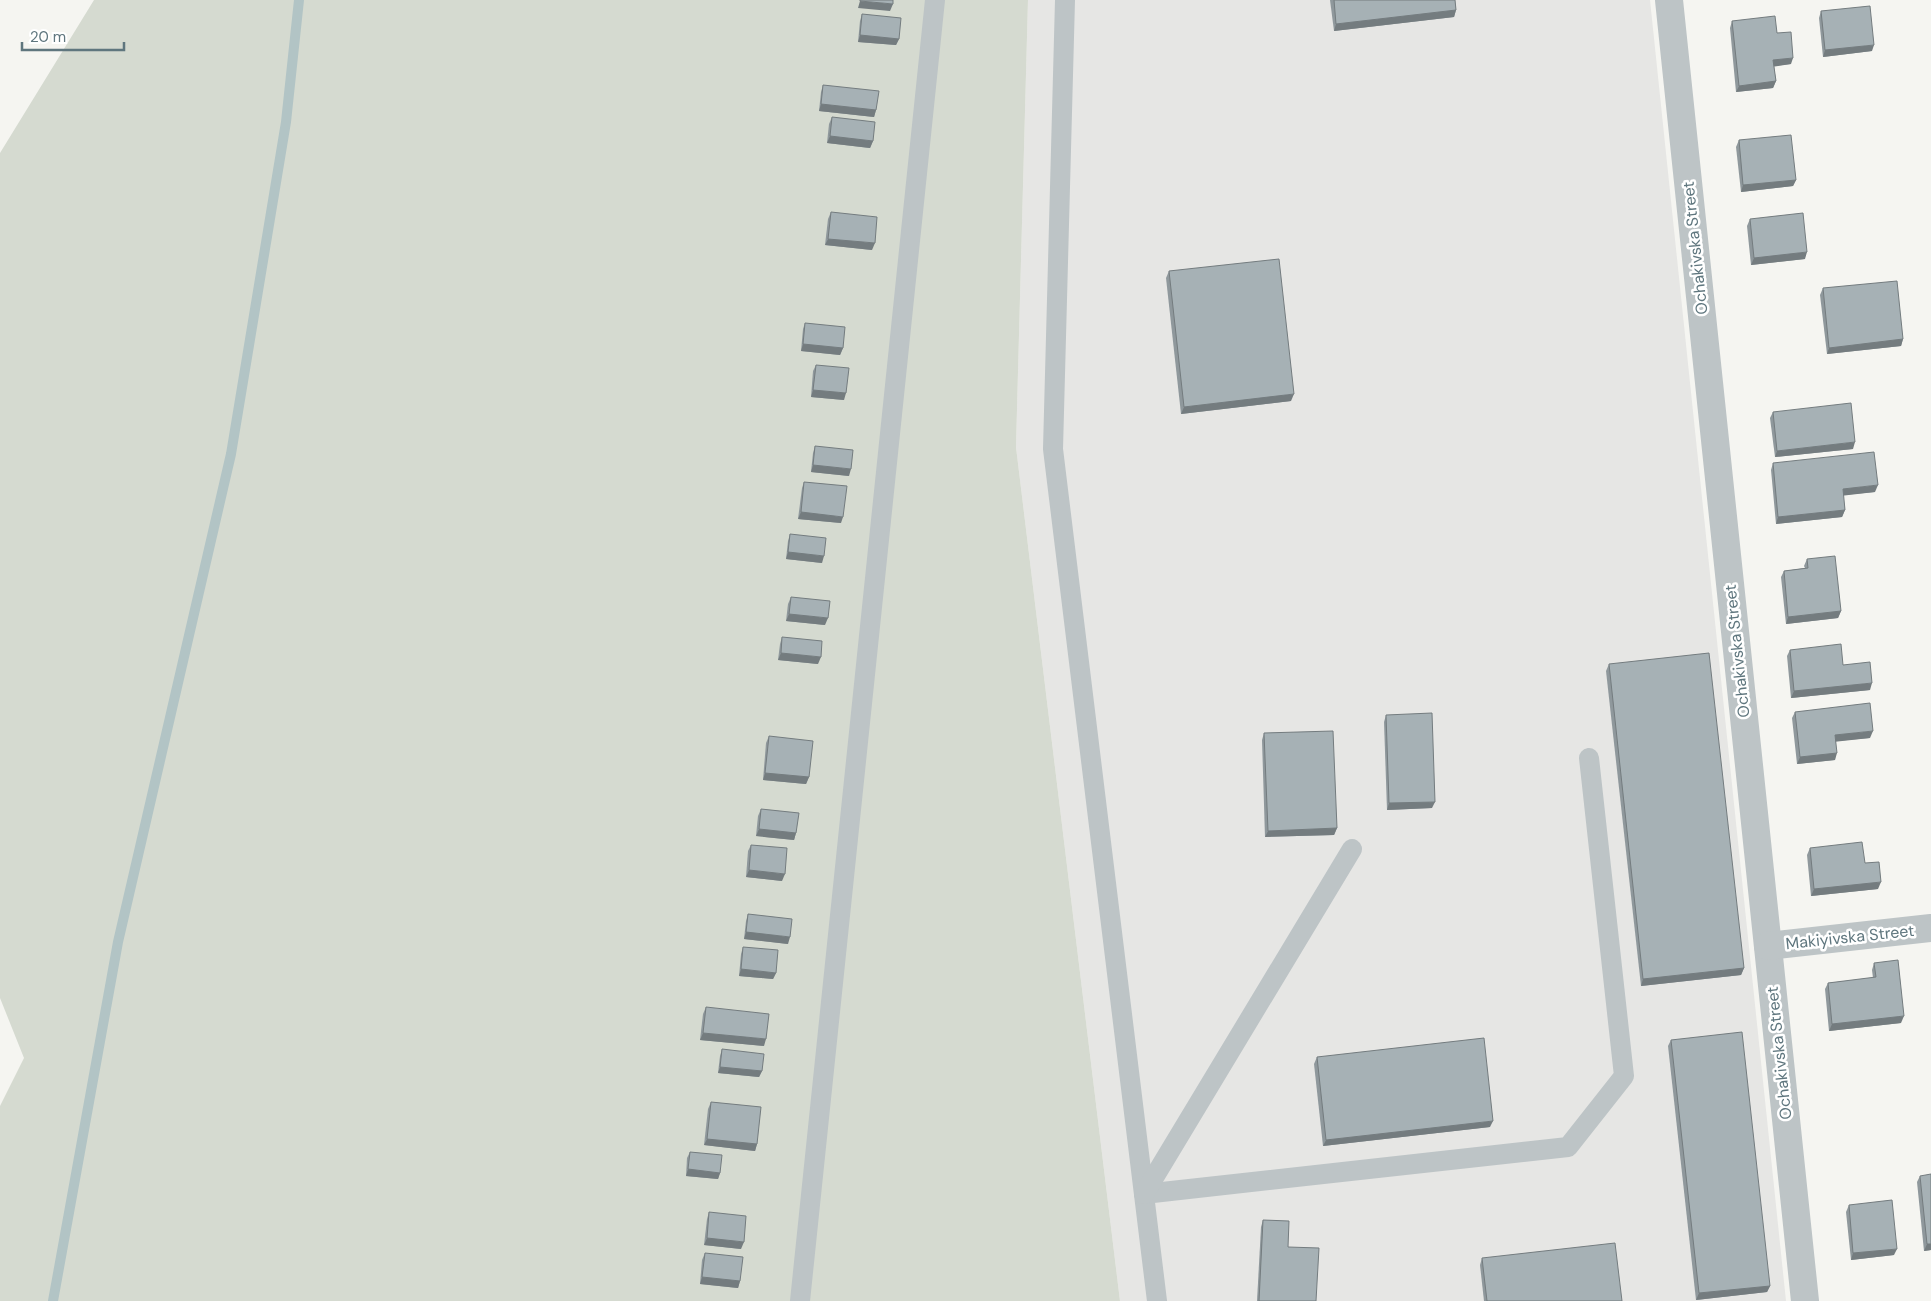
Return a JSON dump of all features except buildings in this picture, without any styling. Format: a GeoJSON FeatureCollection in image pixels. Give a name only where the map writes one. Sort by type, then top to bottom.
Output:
{"type":"FeatureCollection","features":[{"type":"Feature","properties":{"kind":"street","name":"Ochakivska Street"},"geometry":{"type":"LineString","coordinates":[[1669,0],[1806,1301]]}},
{"type":"Feature","properties":{"kind":"street","name":"Makiyivska Street"},"geometry":{"type":"LineString","coordinates":[[1768,946],[1931,928]]}},
{"type":"Feature","properties":{"kind":"lane"},"geometry":{"type":"LineString","coordinates":[[800,1301],[936,0]]}},
{"type":"Feature","properties":{"kind":"lane"},"geometry":{"type":"LineString","coordinates":[[1065,0],[1053,449],[1157,1301]]}},
{"type":"Feature","properties":{"kind":"lane"},"geometry":{"type":"LineString","coordinates":[[1144,1194],[1568,1147],[1624,1076],[1589,758]]}},
{"type":"Feature","properties":{"kind":"lane"},"geometry":{"type":"LineString","coordinates":[[1144,1194],[1352,849]]}},
{"type":"Feature","properties":{"kind":"shaded area"},"geometry":{"type":"Polygon","coordinates":[[[94,0],[1028,0],[1016,447],[1120,1301],[0,1301],[0,1106],[24,1058],[0,998],[0,153],[94,0]]]}},
{"type":"Feature","properties":{"kind":"shaded area"},"geometry":{"type":"Polygon","coordinates":[[[1028,0],[1650,0],[1786,1301],[1120,1301],[1016,447],[1028,0]]]}},
{"type":"Feature","properties":{"kind":"waterway"},"geometry":{"type":"LineString","coordinates":[[53,1301],[118,942],[231,454],[286,122],[299,0]]}}]}
